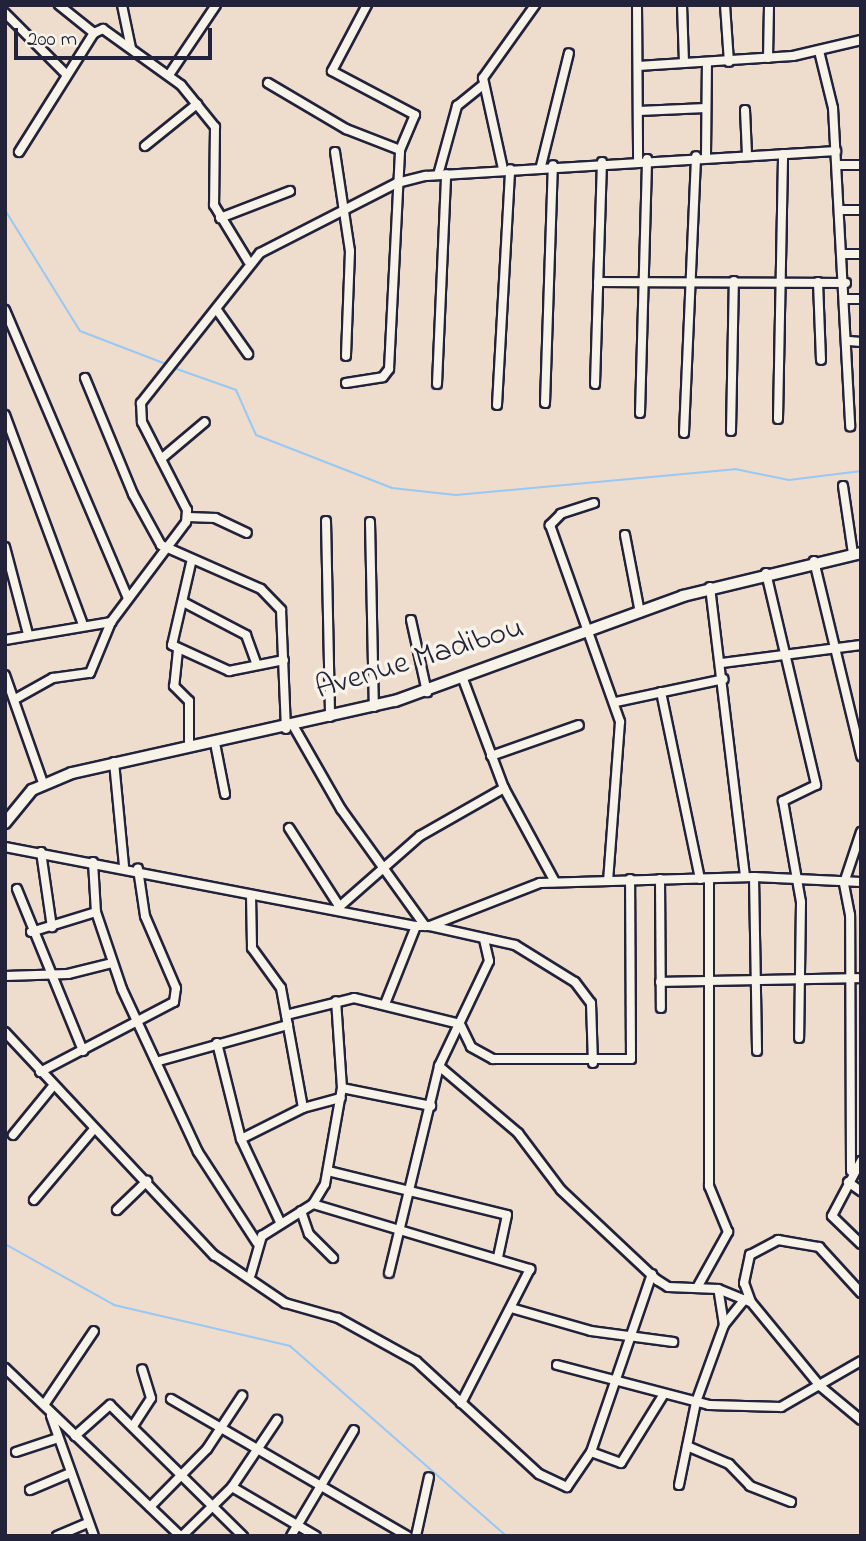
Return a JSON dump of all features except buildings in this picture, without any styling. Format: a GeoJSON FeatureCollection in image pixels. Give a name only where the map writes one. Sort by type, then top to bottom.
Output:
{"type":"FeatureCollection","features":[{"type":"Feature","properties":{"kind":"street"},"geometry":{"type":"LineString","coordinates":[[59,5],[94,33]]}},
{"type":"Feature","properties":{"kind":"street"},"geometry":{"type":"LineString","coordinates":[[122,5],[131,48]]}},
{"type":"Feature","properties":{"kind":"street"},"geometry":{"type":"LineString","coordinates":[[169,75],[216,5]]}},
{"type":"Feature","properties":{"kind":"street"},"geometry":{"type":"LineString","coordinates":[[346,383],[383,377],[389,369],[400,150],[414,112],[332,71],[367,5]]}},
{"type":"Feature","properties":{"kind":"street"},"geometry":{"type":"LineString","coordinates":[[497,405],[507,169],[482,86],[486,68],[535,5]]}},
{"type":"Feature","properties":{"kind":"street"},"geometry":{"type":"LineString","coordinates":[[637,5],[642,159],[640,414]]}},
{"type":"Feature","properties":{"kind":"street"},"geometry":{"type":"LineString","coordinates":[[682,5],[684,64]]}},
{"type":"Feature","properties":{"kind":"street"},"geometry":{"type":"LineString","coordinates":[[725,5],[729,62]]}},
{"type":"Feature","properties":{"kind":"street"},"geometry":{"type":"LineString","coordinates":[[768,58],[769,5]]}},
{"type":"Feature","properties":{"kind":"street"},"geometry":{"type":"LineString","coordinates":[[5,14],[66,74]]}},
{"type":"Feature","properties":{"kind":"street"},"geometry":{"type":"LineString","coordinates":[[19,152],[66,74],[94,33],[103,29],[169,75],[197,104],[220,137],[213,191],[220,218],[248,261]]}},
{"type":"Feature","properties":{"kind":"street"},"geometry":{"type":"LineString","coordinates":[[638,66],[768,58],[819,51],[861,40]]}},
{"type":"Feature","properties":{"kind":"street"},"geometry":{"type":"LineString","coordinates":[[819,51],[832,97],[847,299],[850,427]]}},
{"type":"Feature","properties":{"kind":"street"},"geometry":{"type":"LineString","coordinates":[[541,166],[569,53]]}},
{"type":"Feature","properties":{"kind":"street"},"geometry":{"type":"LineString","coordinates":[[706,156],[707,63]]}},
{"type":"Feature","properties":{"kind":"street"},"geometry":{"type":"LineString","coordinates":[[268,83],[335,124],[400,150]]}},
{"type":"Feature","properties":{"kind":"street"},"geometry":{"type":"LineString","coordinates":[[437,384],[442,174],[457,106],[467,92],[482,86]]}},
{"type":"Feature","properties":{"kind":"street"},"geometry":{"type":"LineString","coordinates":[[145,146],[197,104]]}},
{"type":"Feature","properties":{"kind":"street"},"geometry":{"type":"LineString","coordinates":[[639,111],[706,108]]}},
{"type":"Feature","properties":{"kind":"street"},"geometry":{"type":"LineString","coordinates":[[746,110],[747,154]]}},
{"type":"Feature","properties":{"kind":"street"},"geometry":{"type":"LineString","coordinates":[[188,517],[142,422],[143,399],[217,310],[248,261],[397,183],[442,174],[642,159],[836,151]]}},
{"type":"Feature","properties":{"kind":"street"},"geometry":{"type":"LineString","coordinates":[[335,152],[347,211],[346,356]]}},
{"type":"Feature","properties":{"kind":"street"},"geometry":{"type":"LineString","coordinates":[[778,419],[776,281],[783,153]]}},
{"type":"Feature","properties":{"kind":"street"},"geometry":{"type":"LineString","coordinates":[[684,433],[687,281],[696,156]]}},
{"type":"Feature","properties":{"kind":"street"},"geometry":{"type":"LineString","coordinates":[[595,384],[602,162]]}},
{"type":"Feature","properties":{"kind":"street"},"geometry":{"type":"LineString","coordinates":[[545,403],[553,165]]}},
{"type":"Feature","properties":{"kind":"street"},"geometry":{"type":"LineString","coordinates":[[837,165],[861,165]]}},
{"type":"Feature","properties":{"kind":"street"},"geometry":{"type":"LineString","coordinates":[[220,218],[289,191]]}},
{"type":"Feature","properties":{"kind":"street"},"geometry":{"type":"LineString","coordinates":[[841,210],[861,210]]}},
{"type":"Feature","properties":{"kind":"street"},"geometry":{"type":"LineString","coordinates":[[844,254],[861,254]]}},
{"type":"Feature","properties":{"kind":"street"},"geometry":{"type":"LineString","coordinates":[[731,431],[734,281]]}},
{"type":"Feature","properties":{"kind":"street"},"geometry":{"type":"LineString","coordinates":[[598,282],[846,283]]}},
{"type":"Feature","properties":{"kind":"street"},"geometry":{"type":"LineString","coordinates":[[818,282],[821,360]]}},
{"type":"Feature","properties":{"kind":"street"},"geometry":{"type":"LineString","coordinates":[[847,299],[861,299]]}},
{"type":"Feature","properties":{"kind":"street"},"geometry":{"type":"LineString","coordinates":[[5,310],[128,598]]}},
{"type":"Feature","properties":{"kind":"street"},"geometry":{"type":"LineString","coordinates":[[217,310],[248,354]]}},
{"type":"Feature","properties":{"kind":"street"},"geometry":{"type":"LineString","coordinates":[[849,341],[861,341]]}},
{"type":"Feature","properties":{"kind":"street"},"geometry":{"type":"LineString","coordinates":[[85,378],[133,494],[168,551],[191,563],[268,593],[285,620],[284,660],[290,728],[382,868],[424,926]]}},
{"type":"Feature","properties":{"kind":"street"},"geometry":{"type":"LineString","coordinates":[[851,386],[861,386]]}},
{"type":"Feature","properties":{"kind":"street"},"geometry":{"type":"LineString","coordinates":[[5,415],[83,625]]}},
{"type":"Feature","properties":{"kind":"street"},"geometry":{"type":"LineString","coordinates":[[161,459],[205,422]]}},
{"type":"Feature","properties":{"kind":"street"},"geometry":{"type":"LineString","coordinates":[[844,486],[857,554]]}},
{"type":"Feature","properties":{"kind":"street"},"geometry":{"type":"LineString","coordinates":[[594,503],[561,514],[551,525],[588,632],[616,702],[621,741],[608,880]]}},
{"type":"Feature","properties":{"kind":"street"},"geometry":{"type":"LineString","coordinates":[[17,698],[53,678],[90,673],[111,622],[168,551],[188,517]]}},
{"type":"Feature","properties":{"kind":"street"},"geometry":{"type":"LineString","coordinates":[[188,517],[215,518],[247,533]]}},
{"type":"Feature","properties":{"kind":"street"},"geometry":{"type":"LineString","coordinates":[[326,522],[330,717]]}},
{"type":"Feature","properties":{"kind":"street"},"geometry":{"type":"LineString","coordinates":[[370,522],[374,707]]}},
{"type":"Feature","properties":{"kind":"street"},"geometry":{"type":"LineString","coordinates":[[625,535],[640,613]]}},
{"type":"Feature","properties":{"kind":"street"},"geometry":{"type":"LineString","coordinates":[[5,547],[28,635]]}},
{"type":"Feature","properties":{"kind":"street","name":"Avenue Madibou"},"geometry":{"type":"LineString","coordinates":[[5,823],[43,783],[114,762],[290,728],[374,707],[427,692],[710,587],[814,561],[857,554]]}},
{"type":"Feature","properties":{"kind":"street"},"geometry":{"type":"LineString","coordinates":[[814,561],[839,648],[860,751]]}},
{"type":"Feature","properties":{"kind":"street"},"geometry":{"type":"LineString","coordinates":[[191,563],[185,603],[172,641],[178,650],[229,671],[256,662],[284,660]]}},
{"type":"Feature","properties":{"kind":"street"},"geometry":{"type":"LineString","coordinates":[[766,573],[783,656],[816,785],[783,801],[799,880],[799,1038]]}},
{"type":"Feature","properties":{"kind":"street"},"geometry":{"type":"LineString","coordinates":[[710,587],[749,877],[757,984],[757,1051]]}},
{"type":"Feature","properties":{"kind":"street"},"geometry":{"type":"LineString","coordinates":[[185,603],[246,635],[256,662]]}},
{"type":"Feature","properties":{"kind":"street"},"geometry":{"type":"LineString","coordinates":[[411,620],[427,692]]}},
{"type":"Feature","properties":{"kind":"street"},"geometry":{"type":"LineString","coordinates":[[5,640],[111,622]]}},
{"type":"Feature","properties":{"kind":"street"},"geometry":{"type":"LineString","coordinates":[[722,663],[861,645]]}},
{"type":"Feature","properties":{"kind":"street"},"geometry":{"type":"LineString","coordinates":[[178,650],[174,686],[189,701],[189,747]]}},
{"type":"Feature","properties":{"kind":"street"},"geometry":{"type":"LineString","coordinates":[[5,675],[17,698],[43,783]]}},
{"type":"Feature","properties":{"kind":"street"},"geometry":{"type":"LineString","coordinates":[[463,679],[504,788],[555,883]]}},
{"type":"Feature","properties":{"kind":"street"},"geometry":{"type":"LineString","coordinates":[[616,702],[724,679]]}},
{"type":"Feature","properties":{"kind":"street"},"geometry":{"type":"LineString","coordinates":[[661,692],[704,879],[708,982],[709,1186],[728,1232],[698,1286]]}},
{"type":"Feature","properties":{"kind":"street"},"geometry":{"type":"LineString","coordinates":[[491,756],[579,725]]}},
{"type":"Feature","properties":{"kind":"street"},"geometry":{"type":"LineString","coordinates":[[215,743],[225,794]]}},
{"type":"Feature","properties":{"kind":"street"},"geometry":{"type":"LineString","coordinates":[[114,762],[124,866]]}},
{"type":"Feature","properties":{"kind":"street"},"geometry":{"type":"LineString","coordinates":[[339,907],[434,825],[504,788]]}},
{"type":"Feature","properties":{"kind":"street"},"geometry":{"type":"LineString","coordinates":[[289,828],[339,907]]}},
{"type":"Feature","properties":{"kind":"street"},"geometry":{"type":"LineString","coordinates":[[861,832],[844,883],[850,915],[847,979],[851,1171],[832,1216],[861,1244]]}},
{"type":"Feature","properties":{"kind":"street"},"geometry":{"type":"LineString","coordinates":[[5,847],[124,866],[251,895],[339,907],[528,950],[583,990],[591,1003],[593,1063]]}},
{"type":"Feature","properties":{"kind":"street"},"geometry":{"type":"LineString","coordinates":[[41,852],[52,927]]}},
{"type":"Feature","properties":{"kind":"street"},"geometry":{"type":"LineString","coordinates":[[93,862],[96,912],[112,962],[198,1152],[257,1243]]}},
{"type":"Feature","properties":{"kind":"street"},"geometry":{"type":"LineString","coordinates":[[40,1073],[141,1022],[177,996],[151,940],[138,869]]}},
{"type":"Feature","properties":{"kind":"street"},"geometry":{"type":"LineString","coordinates":[[385,1004],[424,926],[516,890],[555,883],[630,879],[749,877],[859,884]]}},
{"type":"Feature","properties":{"kind":"street"},"geometry":{"type":"LineString","coordinates":[[286,1015],[337,1001],[385,1004],[460,1024],[471,1047],[484,1057],[593,1063],[623,1061],[635,1052],[630,879]]}},
{"type":"Feature","properties":{"kind":"street"},"geometry":{"type":"LineString","coordinates":[[660,879],[661,1008]]}},
{"type":"Feature","properties":{"kind":"street"},"geometry":{"type":"LineString","coordinates":[[17,889],[48,974],[83,1051]]}},
{"type":"Feature","properties":{"kind":"street"},"geometry":{"type":"LineString","coordinates":[[251,895],[255,960],[278,981],[303,1108]]}},
{"type":"Feature","properties":{"kind":"street"},"geometry":{"type":"LineString","coordinates":[[31,932],[96,912]]}},
{"type":"Feature","properties":{"kind":"street"},"geometry":{"type":"LineString","coordinates":[[389,1273],[439,1066],[489,961],[484,939]]}},
{"type":"Feature","properties":{"kind":"street"},"geometry":{"type":"LineString","coordinates":[[5,976],[48,974],[112,962]]}},
{"type":"Feature","properties":{"kind":"street"},"geometry":{"type":"LineString","coordinates":[[660,982],[757,984],[861,978]]}},
{"type":"Feature","properties":{"kind":"street"},"geometry":{"type":"LineString","coordinates":[[251,1274],[257,1243],[280,1223],[313,1204],[328,1171],[341,1093],[337,1001]]}},
{"type":"Feature","properties":{"kind":"street"},"geometry":{"type":"LineString","coordinates":[[159,1061],[288,1025]]}},
{"type":"Feature","properties":{"kind":"street"},"geometry":{"type":"LineString","coordinates":[[5,1032],[40,1073],[147,1181],[214,1255],[251,1274],[285,1303],[338,1318],[416,1361],[539,1474],[567,1487],[591,1452],[618,1384],[626,1336],[652,1274]]}},
{"type":"Feature","properties":{"kind":"street"},"geometry":{"type":"LineString","coordinates":[[217,1044],[241,1139],[280,1223]]}},
{"type":"Feature","properties":{"kind":"street"},"geometry":{"type":"LineString","coordinates":[[439,1066],[518,1133],[568,1197],[668,1287],[698,1286],[718,1289],[748,1301]]}},
{"type":"Feature","properties":{"kind":"street"},"geometry":{"type":"LineString","coordinates":[[13,1135],[53,1086]]}},
{"type":"Feature","properties":{"kind":"street"},"geometry":{"type":"LineString","coordinates":[[851,1086],[861,1086]]}},
{"type":"Feature","properties":{"kind":"street"},"geometry":{"type":"LineString","coordinates":[[241,1139],[303,1108],[341,1093],[431,1106]]}},
{"type":"Feature","properties":{"kind":"street"},"geometry":{"type":"LineString","coordinates":[[34,1200],[94,1129]]}},
{"type":"Feature","properties":{"kind":"street"},"geometry":{"type":"LineString","coordinates":[[851,1171],[861,1161]]}},
{"type":"Feature","properties":{"kind":"street"},"geometry":{"type":"LineString","coordinates":[[328,1171],[507,1215],[498,1257]]}},
{"type":"Feature","properties":{"kind":"street"},"geometry":{"type":"LineString","coordinates":[[117,1210],[147,1181]]}},
{"type":"Feature","properties":{"kind":"street"},"geometry":{"type":"LineString","coordinates":[[848,1182],[861,1191]]}},
{"type":"Feature","properties":{"kind":"street"},"geometry":{"type":"LineString","coordinates":[[313,1204],[498,1257],[531,1273],[461,1403]]}},
{"type":"Feature","properties":{"kind":"street"},"geometry":{"type":"LineString","coordinates":[[301,1211],[309,1234],[333,1258]]}},
{"type":"Feature","properties":{"kind":"street"},"geometry":{"type":"LineString","coordinates":[[861,1293],[819,1247],[778,1240],[750,1255],[744,1283],[748,1301],[820,1386],[861,1420]]}},
{"type":"Feature","properties":{"kind":"street"},"geometry":{"type":"LineString","coordinates":[[718,1289],[724,1325]]}},
{"type":"Feature","properties":{"kind":"street"},"geometry":{"type":"LineString","coordinates":[[680,1485],[696,1402],[724,1325],[748,1301]]}},
{"type":"Feature","properties":{"kind":"street"},"geometry":{"type":"LineString","coordinates":[[511,1308],[626,1336],[673,1342]]}},
{"type":"Feature","properties":{"kind":"street"},"geometry":{"type":"LineString","coordinates":[[44,1405],[94,1331]]}},
{"type":"Feature","properties":{"kind":"street"},"geometry":{"type":"LineString","coordinates":[[557,1365],[618,1384],[696,1402],[782,1407],[861,1361]]}},
{"type":"Feature","properties":{"kind":"street"},"geometry":{"type":"LineString","coordinates":[[5,1368],[181,1536],[214,1508],[232,1487],[277,1420]]}},
{"type":"Feature","properties":{"kind":"street"},"geometry":{"type":"LineString","coordinates":[[133,1426],[151,1398],[142,1369]]}},
{"type":"Feature","properties":{"kind":"street"},"geometry":{"type":"LineString","coordinates":[[591,1452],[621,1463],[664,1394]]}},
{"type":"Feature","properties":{"kind":"street"},"geometry":{"type":"LineString","coordinates":[[150,1507],[183,1477],[222,1430],[242,1396]]}},
{"type":"Feature","properties":{"kind":"street"},"geometry":{"type":"LineString","coordinates":[[171,1399],[257,1452],[407,1536]]}},
{"type":"Feature","properties":{"kind":"street"},"geometry":{"type":"LineString","coordinates":[[75,1436],[105,1404],[133,1426],[243,1536]]}},
{"type":"Feature","properties":{"kind":"street"},"geometry":{"type":"LineString","coordinates":[[51,1413],[94,1536]]}},
{"type":"Feature","properties":{"kind":"street"},"geometry":{"type":"LineString","coordinates":[[291,1536],[354,1430]]}},
{"type":"Feature","properties":{"kind":"street"},"geometry":{"type":"LineString","coordinates":[[16,1451],[58,1438]]}},
{"type":"Feature","properties":{"kind":"street"},"geometry":{"type":"LineString","coordinates":[[687,1446],[729,1464],[750,1486],[791,1502]]}},
{"type":"Feature","properties":{"kind":"street"},"geometry":{"type":"LineString","coordinates":[[30,1490],[70,1473]]}},
{"type":"Feature","properties":{"kind":"street"},"geometry":{"type":"LineString","coordinates":[[416,1536],[429,1477]]}},
{"type":"Feature","properties":{"kind":"street"},"geometry":{"type":"LineString","coordinates":[[232,1487],[316,1536]]}},
{"type":"Feature","properties":{"kind":"street"},"geometry":{"type":"LineString","coordinates":[[57,1536],[88,1523]]}},
{"type":"Feature","properties":{"kind":"waterway"},"geometry":{"type":"LineString","coordinates":[[5,210],[80,331],[166,364]]}},
{"type":"Feature","properties":{"kind":"waterway"},"geometry":{"type":"LineString","coordinates":[[174,368],[236,390],[256,435],[392,488],[456,495],[735,469],[789,480],[861,471]]}},
{"type":"Feature","properties":{"kind":"waterway"},"geometry":{"type":"LineString","coordinates":[[5,1244],[114,1305],[290,1346],[506,1536]]}}]}
